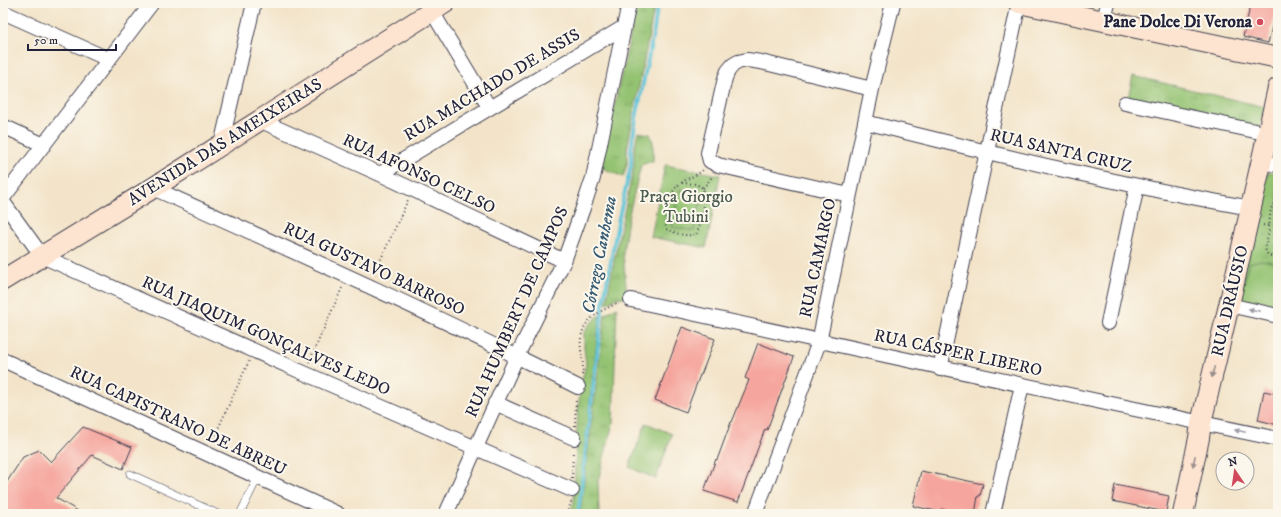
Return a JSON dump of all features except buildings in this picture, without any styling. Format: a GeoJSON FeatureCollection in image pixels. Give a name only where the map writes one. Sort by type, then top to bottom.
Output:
{"type":"FeatureCollection","features":[{"type":"Feature","properties":{"kind":"street"},"geometry":{"type":"LineString","coordinates":[[3,198],[152,3]]}},
{"type":"Feature","properties":{"kind":"street"},"geometry":{"type":"LineString","coordinates":[[221,145],[254,3]]}},
{"type":"Feature","properties":{"kind":"street","name":"RUA HUMBERT DE CAMPOS"},"geometry":{"type":"LineString","coordinates":[[446,514],[495,403],[564,261],[583,208],[593,178],[629,3]]}},
{"type":"Feature","properties":{"kind":"street","name":"RUA CAMARGO"},"geometry":{"type":"LineString","coordinates":[[755,514],[819,342],[872,89],[893,3]]}},
{"type":"Feature","properties":{"kind":"street"},"geometry":{"type":"LineString","coordinates":[[940,368],[1019,3],[1106,12],[1278,58]]}},
{"type":"Feature","properties":{"kind":"street"},"geometry":{"type":"LineString","coordinates":[[434,6],[489,107]]}},
{"type":"Feature","properties":{"kind":"street","name":"AVENIDA DAS AMEIXEIRAS"},"geometry":{"type":"LineString","coordinates":[[3,280],[221,145],[434,6]]}},
{"type":"Feature","properties":{"kind":"street"},"geometry":{"type":"LineString","coordinates":[[3,12],[108,59]]}},
{"type":"Feature","properties":{"kind":"street","name":"RUA MACHADO DE ASSIS"},"geometry":{"type":"LineString","coordinates":[[380,174],[624,27]]}},
{"type":"Feature","properties":{"kind":"street"},"geometry":{"type":"LineString","coordinates":[[849,195],[718,165],[710,161],[708,153],[725,78],[733,65],[738,62],[747,60],[761,62],[872,89]]}},
{"type":"Feature","properties":{"kind":"street","name":"RUA DRÁUSIO"},"geometry":{"type":"LineString","coordinates":[[1183,514],[1201,423],[1251,208],[1270,164],[1269,134],[1278,88]]}},
{"type":"Feature","properties":{"kind":"street"},"geometry":{"type":"LineString","coordinates":[[1125,103],[1269,134]]}},
{"type":"Feature","properties":{"kind":"street","name":"RUA AFONSO CELSO"},"geometry":{"type":"LineString","coordinates":[[259,120],[380,174],[564,261]]}},
{"type":"Feature","properties":{"kind":"street","name":"RUA SANTA CRUZ"},"geometry":{"type":"LineString","coordinates":[[865,122],[987,153],[1137,186],[1251,208]]}},
{"type":"Feature","properties":{"kind":"street"},"geometry":{"type":"LineString","coordinates":[[3,126],[44,145]]}},
{"type":"Feature","properties":{"kind":"street"},"geometry":{"type":"LineString","coordinates":[[1108,323],[1137,186]]}},
{"type":"Feature","properties":{"kind":"street","name":"RUA GUSTAVO BARROSO"},"geometry":{"type":"LineString","coordinates":[[153,188],[369,286],[517,356],[578,387]]}},
{"type":"Feature","properties":{"kind":"street"},"geometry":{"type":"LineString","coordinates":[[3,202],[42,256]]}},
{"type":"Feature","properties":{"kind":"street","name":"RUA JIAQUIM GONÇALVES LEDO"},"geometry":{"type":"LineString","coordinates":[[42,256],[475,449],[572,490]]}},
{"type":"Feature","properties":{"kind":"street","name":"RUA CÁSPER LIBERO"},"geometry":{"type":"LineString","coordinates":[[631,300],[819,342],[1278,440]]}},
{"type":"Feature","properties":{"kind":"street"},"geometry":{"type":"LineString","coordinates":[[1229,305],[1278,316]]}},
{"type":"Feature","properties":{"kind":"street","name":"RUA CAPISTRANO DE ABREU"},"geometry":{"type":"LineString","coordinates":[[3,360],[338,514]]}},
{"type":"Feature","properties":{"kind":"street"},"geometry":{"type":"LineString","coordinates":[[993,514],[1022,385]]}},
{"type":"Feature","properties":{"kind":"street"},"geometry":{"type":"LineString","coordinates":[[495,403],[574,438]]}},
{"type":"Feature","properties":{"kind":"lane"},"geometry":{"type":"LineString","coordinates":[[130,474],[218,514]]}},
{"type":"Feature","properties":{"kind":"lane"},"geometry":{"type":"LineString","coordinates":[[240,514],[258,477]]}},
{"type":"Feature","properties":{"kind":"path"},"geometry":{"type":"LineString","coordinates":[[682,183],[696,184],[703,188],[705,196],[696,235],[686,236],[666,229],[665,222],[668,205],[675,188],[682,183],[696,175],[710,161]]}},
{"type":"Feature","properties":{"kind":"path"},"geometry":{"type":"LineString","coordinates":[[369,286],[412,190]]}},
{"type":"Feature","properties":{"kind":"path"},"geometry":{"type":"LineString","coordinates":[[1269,226],[1269,234],[1265,246],[1266,253],[1270,256],[1278,257]]}},
{"type":"Feature","properties":{"kind":"path"},"geometry":{"type":"LineString","coordinates":[[304,373],[347,276]]}},
{"type":"Feature","properties":{"kind":"path"},"geometry":{"type":"LineString","coordinates":[[567,514],[572,500],[576,390],[584,365],[581,348],[582,332],[587,321],[609,307]]}},
{"type":"Feature","properties":{"kind":"path"},"geometry":{"type":"LineString","coordinates":[[206,454],[254,351]]}},
{"type":"Feature","properties":{"kind":"green space"},"geometry":{"type":"Polygon","coordinates":[[[638,3],[655,3],[627,149],[627,164],[623,177],[600,167],[638,3]]]}},
{"type":"Feature","properties":{"kind":"green space"},"geometry":{"type":"Polygon","coordinates":[[[1133,76],[1265,107],[1259,129],[1128,98],[1133,76]]]}},
{"type":"Feature","properties":{"kind":"green space"},"geometry":{"type":"Polygon","coordinates":[[[638,132],[650,134],[653,142],[653,161],[641,165],[628,218],[623,253],[627,297],[617,298],[606,304],[634,166],[634,150],[638,132]]]}},
{"type":"Feature","properties":{"kind":"green space","name":"Praça Giorgio Tubini"},"geometry":{"type":"Polygon","coordinates":[[[665,165],[720,175],[706,248],[651,237],[665,165]]]}},
{"type":"Feature","properties":{"kind":"green space"},"geometry":{"type":"Polygon","coordinates":[[[1278,170],[1278,314],[1234,303],[1267,173],[1278,170]]]}},
{"type":"Feature","properties":{"kind":"green space"},"geometry":{"type":"Polygon","coordinates":[[[680,189],[702,193],[694,231],[672,227],[680,189]]]}},
{"type":"Feature","properties":{"kind":"green space"},"geometry":{"type":"Polygon","coordinates":[[[1261,260],[1273,262],[1274,265],[1278,263],[1278,308],[1238,300],[1249,263],[1261,260]]]}},
{"type":"Feature","properties":{"kind":"green space"},"geometry":{"type":"Polygon","coordinates":[[[617,307],[613,423],[598,481],[599,514],[580,514],[605,314],[617,307]]]}},
{"type":"Feature","properties":{"kind":"green space"},"geometry":{"type":"Polygon","coordinates":[[[600,315],[578,505],[576,514],[570,514],[574,501],[576,439],[580,388],[586,364],[584,332],[600,315]]]}},
{"type":"Feature","properties":{"kind":"green space"},"geometry":{"type":"Polygon","coordinates":[[[646,423],[672,434],[656,479],[629,467],[646,423]]]}},
{"type":"Feature","properties":{"kind":"waterway","name":"Córrego Canhema"},"geometry":{"type":"LineString","coordinates":[[578,514],[603,304],[618,221],[631,165],[631,149],[658,3]]}},
{"type":"Feature","properties":{"kind":"place","name":"Pane Dolce Di Verona"},"geometry":{"type":"Point","coordinates":[1260,22]}}]}
